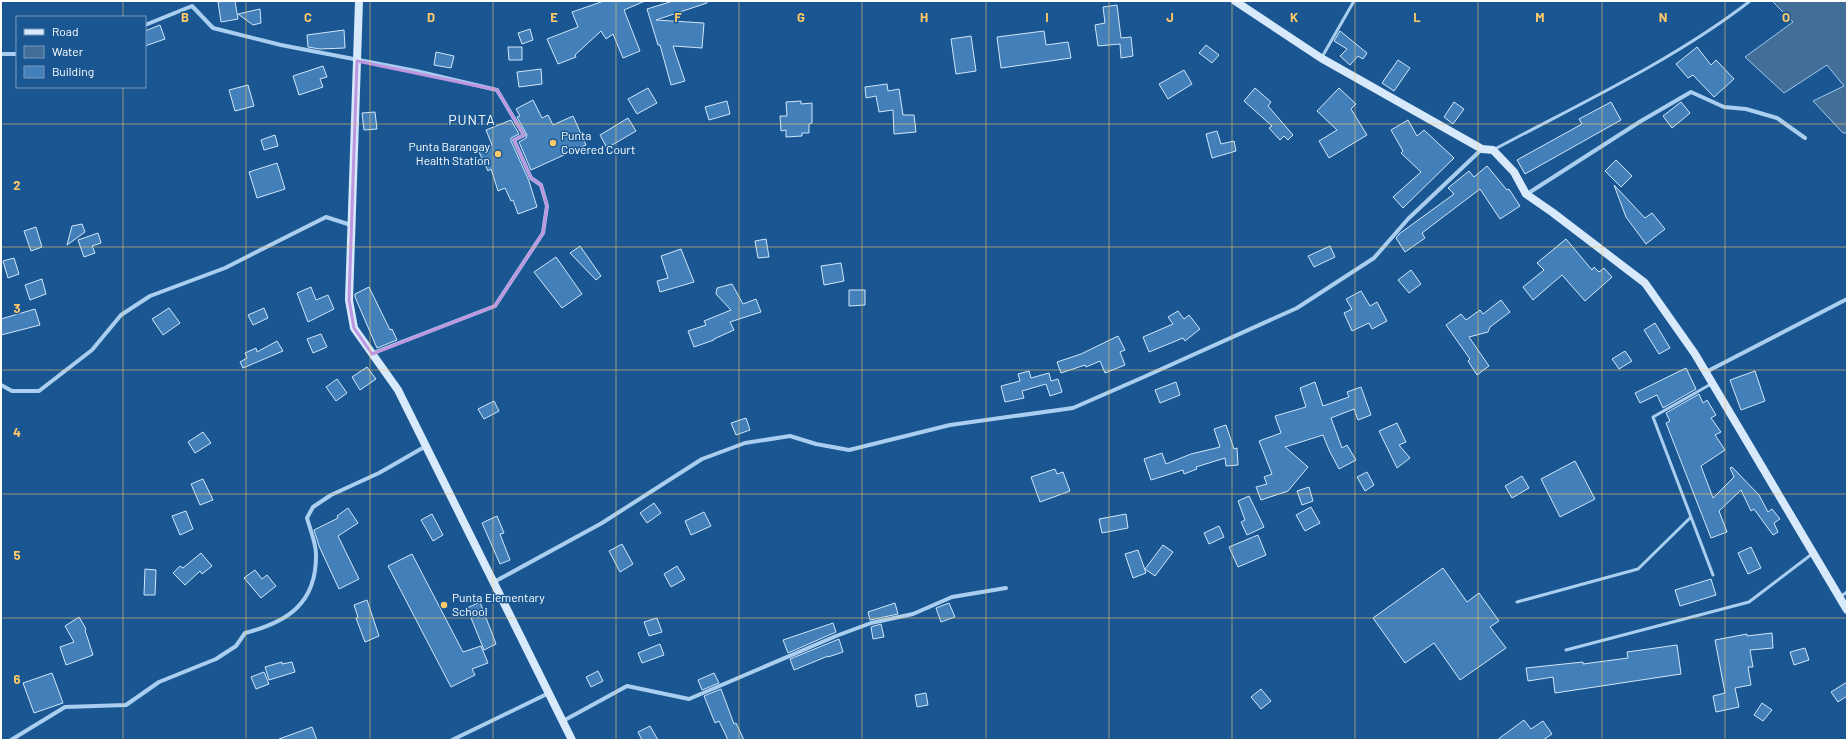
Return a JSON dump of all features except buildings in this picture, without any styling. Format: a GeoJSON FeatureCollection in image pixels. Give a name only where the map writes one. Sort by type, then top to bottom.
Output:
{"type":"FeatureCollection","features":[{"type":"Feature","properties":{"kind":"street"},"geometry":{"type":"LineString","coordinates":[[359,1],[349,300],[354,328],[398,390],[572,740]]}},
{"type":"Feature","properties":{"kind":"street"},"geometry":{"type":"LineString","coordinates":[[1235,1],[1321,58],[1482,149],[1493,150],[1514,172],[1526,194],[1645,283],[1706,372],[1847,610]]}},
{"type":"Feature","properties":{"kind":"street"},"geometry":{"type":"LineString","coordinates":[[146,25],[192,6],[213,28],[281,45],[357,61],[416,71],[497,90],[524,135],[514,140],[531,178],[541,185],[547,206],[543,233],[495,306],[372,354]]}},
{"type":"Feature","properties":{"kind":"street"},"geometry":{"type":"LineString","coordinates":[[1,54],[16,54]]}},
{"type":"Feature","properties":{"kind":"street"},"geometry":{"type":"LineString","coordinates":[[1526,194],[1641,121],[1691,92],[1724,107],[1746,108],[1777,118],[1805,138]]}},
{"type":"Feature","properties":{"kind":"street"},"geometry":{"type":"LineString","coordinates":[[494,582],[602,523],[702,459],[746,443],[790,436],[816,444],[849,450],[950,425],[1073,408],[1297,308],[1374,258],[1408,219],[1482,149]]}},
{"type":"Feature","properties":{"kind":"street"},"geometry":{"type":"LineString","coordinates":[[1,385],[12,391],[39,391],[92,350],[121,315],[150,296],[225,268],[326,217],[352,225]]}},
{"type":"Feature","properties":{"kind":"street"},"geometry":{"type":"LineString","coordinates":[[1706,372],[1847,300]]}},
{"type":"Feature","properties":{"kind":"street"},"geometry":{"type":"LineString","coordinates":[[10,740],[65,707],[126,705],[159,682],[216,659],[236,646],[245,633],[268,627],[293,613],[308,594],[314,577],[316,553],[306,518],[313,507],[331,495],[379,473],[426,446]]}},
{"type":"Feature","properties":{"kind":"street"},"geometry":{"type":"LineString","coordinates":[[563,721],[627,686],[689,699],[836,636],[871,623],[913,614],[952,597],[1006,588]]}},
{"type":"Feature","properties":{"kind":"street"},"geometry":{"type":"LineString","coordinates":[[452,740],[549,693]]}},
{"type":"Feature","properties":{"kind":"lane"},"geometry":{"type":"LineString","coordinates":[[1321,58],[1354,1]]}},
{"type":"Feature","properties":{"kind":"lane"},"geometry":{"type":"LineString","coordinates":[[1493,150],[1650,66],[1726,20],[1750,1]]}},
{"type":"Feature","properties":{"kind":"lane"},"geometry":{"type":"LineString","coordinates":[[1712,383],[1653,417],[1713,575]]}},
{"type":"Feature","properties":{"kind":"lane"},"geometry":{"type":"LineString","coordinates":[[1517,602],[1638,569],[1691,517]]}},
{"type":"Feature","properties":{"kind":"lane"},"geometry":{"type":"LineString","coordinates":[[1566,650],[1750,602],[1813,552]]}},
{"type":"Feature","properties":{"kind":"lane"},"geometry":{"type":"LineString","coordinates":[[1840,597],[1847,592]]}},
{"type":"Feature","properties":{"kind":"highlighted area"},"geometry":{"type":"Polygon","coordinates":[[[357,61],[497,90],[524,135],[514,140],[531,178],[541,185],[547,206],[543,233],[495,306],[372,354],[354,328],[349,300],[357,61]]]}},
{"type":"Feature","properties":{"kind":"water"},"geometry":{"type":"Polygon","coordinates":[[[1772,1],[1847,1],[1847,133],[1843,133],[1813,101],[1844,86],[1827,65],[1784,93],[1745,57],[1793,22],[1772,1]]]}},
{"type":"Feature","properties":{"kind":"place","name":"Punta Covered Court"},"geometry":{"type":"Point","coordinates":[553,143]}},
{"type":"Feature","properties":{"kind":"place","name":"Punta Barangay Health Station"},"geometry":{"type":"Point","coordinates":[498,154]}},
{"type":"Feature","properties":{"kind":"place","name":"Punta Elementary School"},"geometry":{"type":"Point","coordinates":[444,605]}},
{"type":"Feature","properties":{"kind":"district","name":"PUNTA"},"geometry":{"type":"Point","coordinates":[472,120]}}]}
